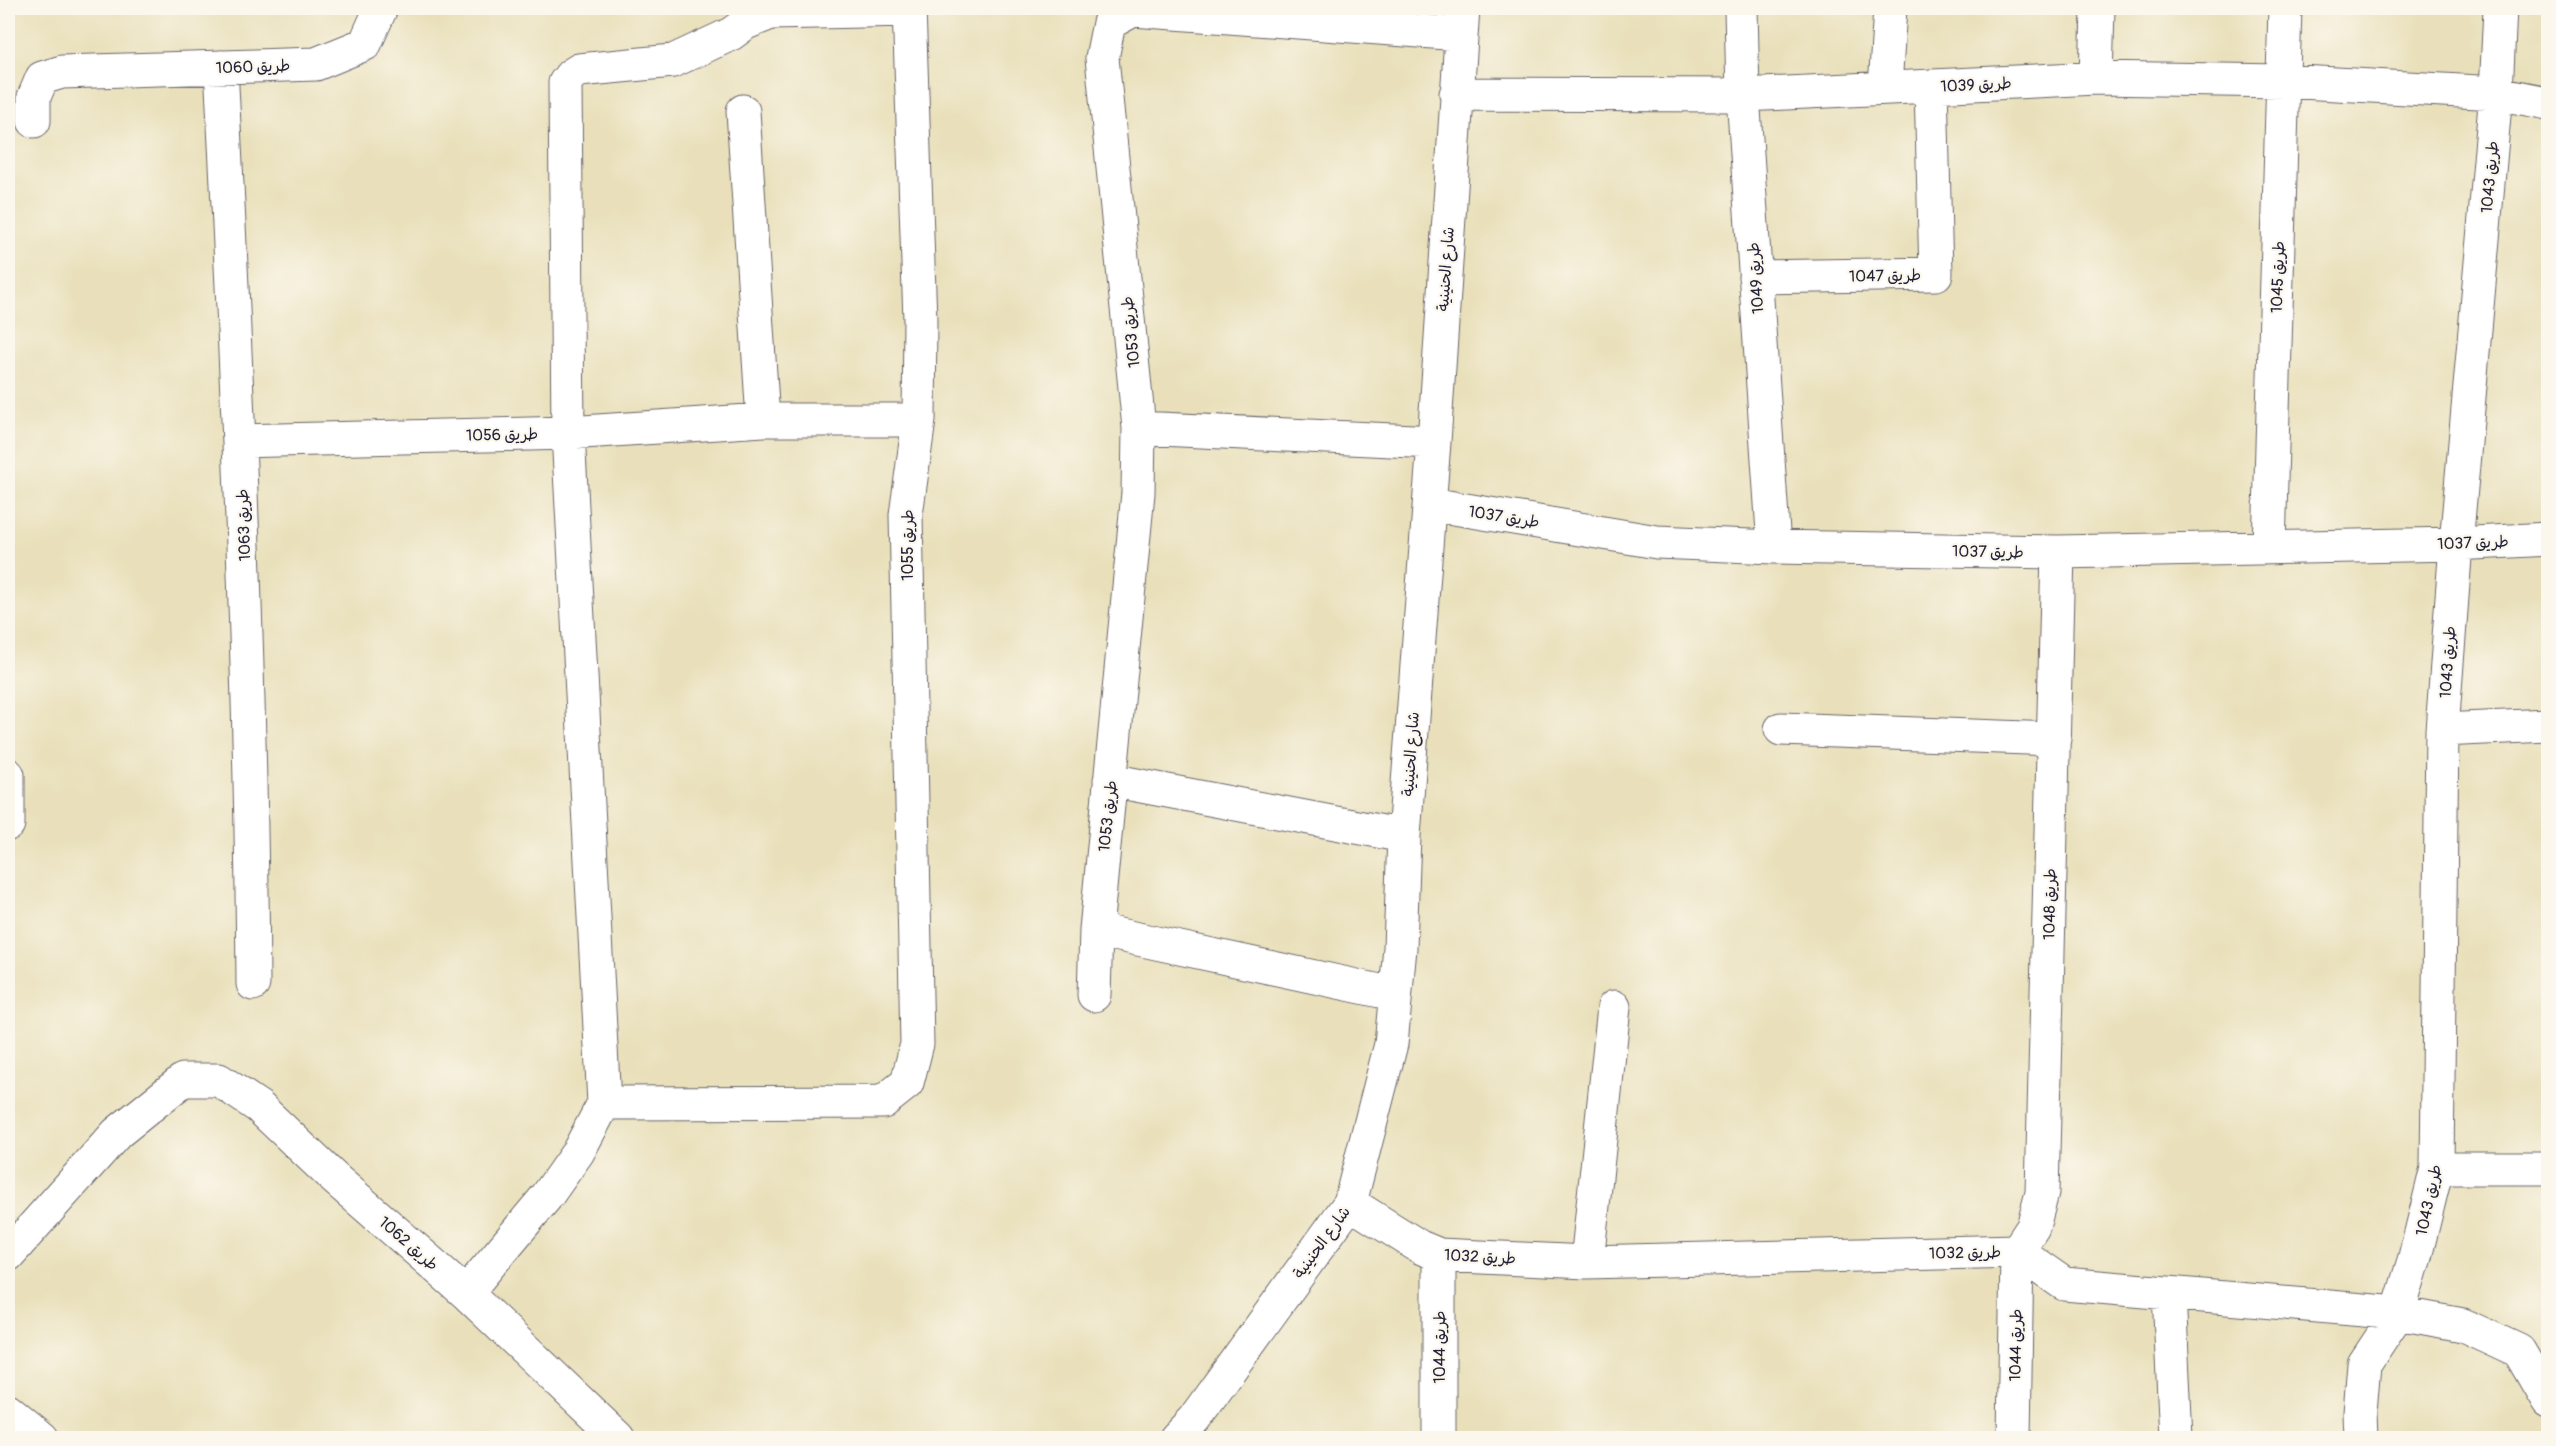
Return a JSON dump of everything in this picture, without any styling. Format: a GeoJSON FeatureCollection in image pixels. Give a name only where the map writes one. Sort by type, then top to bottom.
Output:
{"type":"FeatureCollection","features":[{"type":"Feature","properties":{"kind":"street","name":"طريق 1060"},"geometry":{"type":"LineString","coordinates":[[34,121],[34,97],[42,78],[62,72],[96,70],[316,64],[365,44],[381,8]]}},
{"type":"Feature","properties":{"kind":"street","name":"طريق 1049"},"geometry":{"type":"LineString","coordinates":[[1741,8],[1743,95],[1774,548]]}},
{"type":"Feature","properties":{"kind":"street"},"geometry":{"type":"LineString","coordinates":[[1885,88],[1890,8]]}},
{"type":"Feature","properties":{"kind":"street"},"geometry":{"type":"LineString","coordinates":[[2096,78],[2098,8]]}},
{"type":"Feature","properties":{"kind":"street","name":"طريق 1045"},"geometry":{"type":"LineString","coordinates":[[2269,547],[2285,8]]}},
{"type":"Feature","properties":{"kind":"street","name":"طريق 1043"},"geometry":{"type":"LineString","coordinates":[[2361,1438],[2360,1413],[2364,1364],[2398,1312],[2415,1257],[2437,1168],[2442,730],[2496,93],[2500,8]]}},
{"type":"Feature","properties":{"kind":"street"},"geometry":{"type":"LineString","coordinates":[[466,1293],[547,1196],[578,1152],[604,1103],[568,433],[565,82],[579,70],[673,61],[731,34],[746,23],[771,13],[909,9]]}},
{"type":"Feature","properties":{"kind":"street","name":"طريق 1055"},"geometry":{"type":"LineString","coordinates":[[604,1103],[883,1102],[907,1083],[917,1044],[906,515],[919,420],[920,320],[909,9]]}},
{"type":"Feature","properties":{"kind":"street","name":"طريق 1053"},"geometry":{"type":"LineString","coordinates":[[1094,995],[1096,930],[1138,493],[1139,428],[1102,58],[1109,23],[1133,10],[1461,21]]}},
{"type":"Feature","properties":{"kind":"street","name":"شارع الحنينية"},"geometry":{"type":"LineString","coordinates":[[1176,1438],[1194,1419],[1350,1203],[1391,1044],[1400,948],[1404,836],[1430,504],[1461,21]]}},
{"type":"Feature","properties":{"kind":"street","name":"طريق 1063"},"geometry":{"type":"LineString","coordinates":[[221,67],[240,441],[252,821],[253,984]]}},
{"type":"Feature","properties":{"kind":"street","name":"طريق 1039"},"geometry":{"type":"LineString","coordinates":[[1456,94],[1743,95],[2096,78],[2283,81],[2496,93],[2548,103]]}},
{"type":"Feature","properties":{"kind":"street","name":"طريق 1047"},"geometry":{"type":"LineString","coordinates":[[1755,277],[1936,274],[1931,86]]}},
{"type":"Feature","properties":{"kind":"street"},"geometry":{"type":"LineString","coordinates":[[743,111],[763,420]]}},
{"type":"Feature","properties":{"kind":"street","name":"طريق 1056"},"geometry":{"type":"LineString","coordinates":[[240,441],[568,433],[763,420],[919,420]]}},
{"type":"Feature","properties":{"kind":"street"},"geometry":{"type":"LineString","coordinates":[[1139,428],[1434,442]]}},
{"type":"Feature","properties":{"kind":"street","name":"طريق 1037"},"geometry":{"type":"LineString","coordinates":[[1430,504],[1657,542],[1774,548],[2058,552],[2456,544],[2548,539]]}},
{"type":"Feature","properties":{"kind":"street","name":"طريق 1048"},"geometry":{"type":"LineString","coordinates":[[2017,1251],[2033,1227],[2042,1193],[2058,552]]}},
{"type":"Feature","properties":{"kind":"street"},"geometry":{"type":"LineString","coordinates":[[2442,730],[2548,725]]}},
{"type":"Feature","properties":{"kind":"street"},"geometry":{"type":"LineString","coordinates":[[1781,729],[2054,739]]}},
{"type":"Feature","properties":{"kind":"street"},"geometry":{"type":"LineString","coordinates":[[8,775],[8,824]]}},
{"type":"Feature","properties":{"kind":"street"},"geometry":{"type":"LineString","coordinates":[[1110,780],[1404,836]]}},
{"type":"Feature","properties":{"kind":"street"},"geometry":{"type":"LineString","coordinates":[[1096,930],[1394,994]]}},
{"type":"Feature","properties":{"kind":"street"},"geometry":{"type":"LineString","coordinates":[[1587,1262],[1614,1006]]}},
{"type":"Feature","properties":{"kind":"street","name":"طريق 1062"},"geometry":{"type":"LineString","coordinates":[[8,1255],[117,1133],[183,1080],[219,1080],[259,1107],[334,1178],[466,1293],[618,1438]]}},
{"type":"Feature","properties":{"kind":"street"},"geometry":{"type":"LineString","coordinates":[[2437,1168],[2548,1168]]}},
{"type":"Feature","properties":{"kind":"street","name":"طريق 1032"},"geometry":{"type":"LineString","coordinates":[[1350,1203],[1420,1247],[1439,1255],[1587,1262],[2017,1251],[2064,1284],[2398,1312],[2463,1324],[2534,1349],[2548,1401]]}},
{"type":"Feature","properties":{"kind":"street","name":"طريق 1044"},"geometry":{"type":"LineString","coordinates":[[2014,1438],[2017,1251]]}},
{"type":"Feature","properties":{"kind":"street","name":"طريق 1044"},"geometry":{"type":"LineString","coordinates":[[1439,1255],[1440,1438]]}},
{"type":"Feature","properties":{"kind":"street"},"geometry":{"type":"LineString","coordinates":[[2169,1294],[2176,1438]]}},
{"type":"Feature","properties":{"kind":"street"},"geometry":{"type":"LineString","coordinates":[[8,1410],[42,1438]]}}]}
